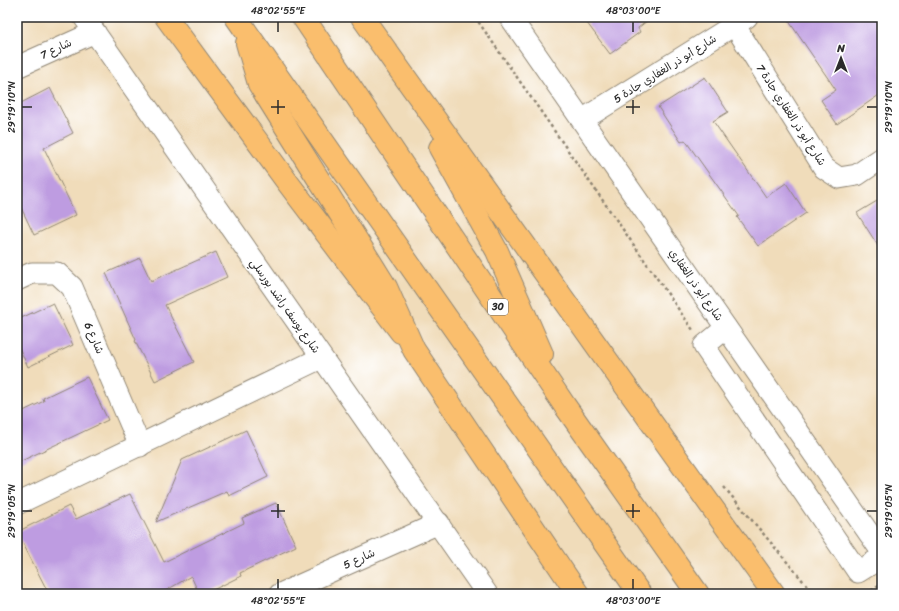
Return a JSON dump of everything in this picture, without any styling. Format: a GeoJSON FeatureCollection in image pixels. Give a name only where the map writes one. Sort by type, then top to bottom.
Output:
{"type":"FeatureCollection","features":[{"type":"Feature","properties":{"kind":"main road","name":"30"},"geometry":{"type":"LineString","coordinates":[[303,17],[565,406],[698,594]]}},
{"type":"Feature","properties":{"kind":"main road"},"geometry":{"type":"LineString","coordinates":[[362,17],[774,594]]}},
{"type":"Feature","properties":{"kind":"main road"},"geometry":{"type":"LineString","coordinates":[[167,19],[288,184],[414,350],[578,594]]}},
{"type":"Feature","properties":{"kind":"main road"},"geometry":{"type":"LineString","coordinates":[[240,22],[259,84],[386,286],[414,350]]}},
{"type":"Feature","properties":{"kind":"main road"},"geometry":{"type":"LineString","coordinates":[[240,22],[640,594]]}},
{"type":"Feature","properties":{"kind":"main road"},"geometry":{"type":"LineString","coordinates":[[394,63],[497,251],[565,406]]}},
{"type":"Feature","properties":{"kind":"main road"},"geometry":{"type":"LineString","coordinates":[[748,557],[780,594]]}},
{"type":"Feature","properties":{"kind":"street","name":"شارع أبو ذر الغفاري"},"geometry":{"type":"LineString","coordinates":[[510,17],[882,552]]}},
{"type":"Feature","properties":{"kind":"street","name":"شارع أبو ذر الغفاري جادة 5"},"geometry":{"type":"LineString","coordinates":[[582,120],[741,22]]}},
{"type":"Feature","properties":{"kind":"street","name":"شارع أبو ذر الغفاري جادة 7"},"geometry":{"type":"LineString","coordinates":[[741,22],[824,168],[840,178],[857,175],[882,158]]}},
{"type":"Feature","properties":{"kind":"street","name":"شارع 7"},"geometry":{"type":"LineString","coordinates":[[17,67],[90,24]]}},
{"type":"Feature","properties":{"kind":"street","name":"شارع يوسف راشد بورسلي"},"geometry":{"type":"LineString","coordinates":[[90,24],[321,358],[487,594]]}},
{"type":"Feature","properties":{"kind":"street","name":"شارع 6"},"geometry":{"type":"LineString","coordinates":[[17,280],[32,273],[57,273],[72,287],[140,446]]}},
{"type":"Feature","properties":{"kind":"street"},"geometry":{"type":"LineString","coordinates":[[726,328],[704,346],[858,572],[882,557]]}},
{"type":"Feature","properties":{"kind":"street"},"geometry":{"type":"LineString","coordinates":[[17,504],[321,358]]}},
{"type":"Feature","properties":{"kind":"street","name":"شارع 5"},"geometry":{"type":"LineString","coordinates":[[280,594],[439,524]]}},
{"type":"Feature","properties":{"kind":"path"},"geometry":{"type":"LineString","coordinates":[[475,17],[704,346]]}},
{"type":"Feature","properties":{"kind":"path"},"geometry":{"type":"LineString","coordinates":[[866,594],[882,584]]}},
{"type":"Feature","properties":{"kind":"building"},"geometry":{"type":"Polygon","coordinates":[[[596,17],[652,17],[638,28],[640,32],[610,54],[587,23],[596,17]]]}},
{"type":"Feature","properties":{"kind":"building"},"geometry":{"type":"Polygon","coordinates":[[[786,17],[882,17],[882,93],[837,124],[821,100],[836,90],[786,17]]]}},
{"type":"Feature","properties":{"kind":"building"},"geometry":{"type":"Polygon","coordinates":[[[705,77],[728,112],[713,121],[766,197],[786,183],[806,213],[758,246],[737,217],[739,216],[685,140],[681,142],[658,107],[705,77]]]}},
{"type":"Feature","properties":{"kind":"building"},"geometry":{"type":"Polygon","coordinates":[[[50,88],[73,133],[44,148],[76,215],[34,235],[17,199],[17,105],[50,88]]]}},
{"type":"Feature","properties":{"kind":"building"},"geometry":{"type":"Polygon","coordinates":[[[882,198],[882,252],[857,213],[882,198]]]}},
{"type":"Feature","properties":{"kind":"building"},"geometry":{"type":"Polygon","coordinates":[[[216,252],[227,277],[165,305],[194,362],[155,381],[135,341],[136,340],[106,273],[140,258],[151,281],[216,252]]]}},
{"type":"Feature","properties":{"kind":"building"},"geometry":{"type":"Polygon","coordinates":[[[53,303],[73,345],[28,367],[17,343],[17,320],[53,303]]]}},
{"type":"Feature","properties":{"kind":"building"},"geometry":{"type":"Polygon","coordinates":[[[87,377],[108,420],[17,463],[17,414],[44,401],[43,398],[87,377]]]}},
{"type":"Feature","properties":{"kind":"building"},"geometry":{"type":"Polygon","coordinates":[[[246,430],[268,477],[229,496],[227,491],[156,522],[182,460],[246,430]]]}},
{"type":"Feature","properties":{"kind":"building"},"geometry":{"type":"Polygon","coordinates":[[[130,494],[164,562],[244,523],[242,518],[276,503],[296,546],[240,573],[241,576],[205,594],[199,594],[191,576],[160,594],[49,594],[17,532],[69,506],[76,519],[130,494]]]}}]}
